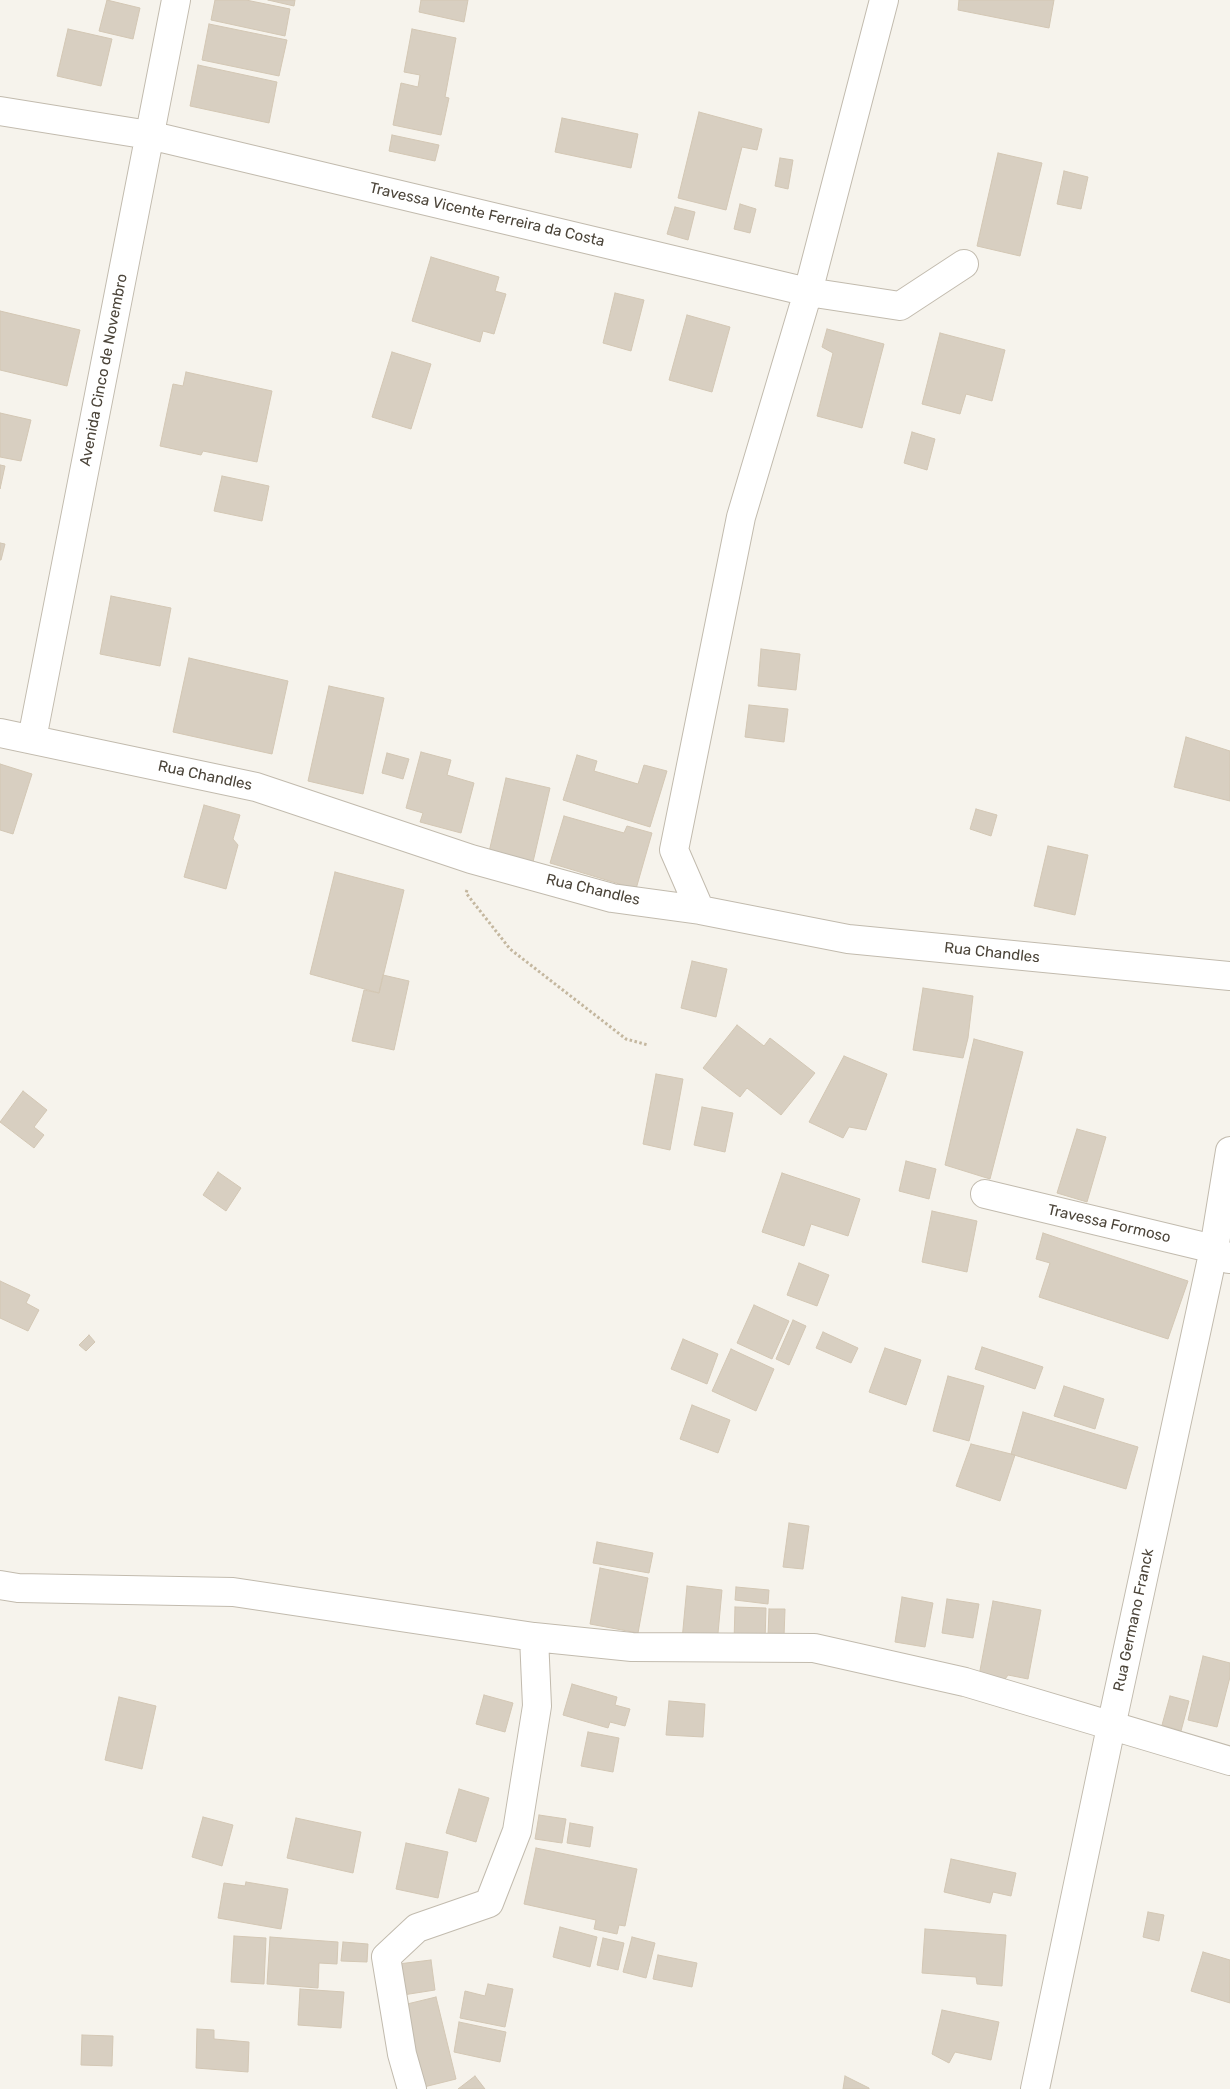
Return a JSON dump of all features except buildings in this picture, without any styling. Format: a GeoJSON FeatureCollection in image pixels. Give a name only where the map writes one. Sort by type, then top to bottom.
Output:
{"type":"FeatureCollection","features":[{"type":"Feature","properties":{"kind":"street","name":"Avenida Cinco de Novembro"},"geometry":{"type":"LineString","coordinates":[[32,739],[176,0]]}},
{"type":"Feature","properties":{"kind":"street"},"geometry":{"type":"LineString","coordinates":[[700,910],[674,850],[741,517],[808,292],[884,0]]}},
{"type":"Feature","properties":{"kind":"street","name":"Travessa Vicente Ferreira da Costa"},"geometry":{"type":"LineString","coordinates":[[0,111],[149,135],[808,292],[900,306],[964,264]]}},
{"type":"Feature","properties":{"kind":"street","name":"Rua Chandles"},"geometry":{"type":"LineString","coordinates":[[0,733],[256,788],[471,859],[612,898],[700,910],[848,939],[1230,976]]}},
{"type":"Feature","properties":{"kind":"street","name":"Rua Germano Franck"},"geometry":{"type":"LineString","coordinates":[[1035,2089],[1111,1727],[1222,1254],[1230,1150]]}},
{"type":"Feature","properties":{"kind":"street","name":"Travessa Formoso"},"geometry":{"type":"LineString","coordinates":[[985,1194],[1222,1254]]}},
{"type":"Feature","properties":{"kind":"street"},"geometry":{"type":"LineString","coordinates":[[0,1585],[18,1588],[233,1592],[534,1637],[632,1647],[814,1648],[965,1682],[1111,1727],[1230,1760]]}},
{"type":"Feature","properties":{"kind":"street"},"geometry":{"type":"LineString","coordinates":[[412,2089],[402,2054],[386,1957],[417,1928],[489,1903],[516,1831],[537,1706],[534,1637]]}},
{"type":"Feature","properties":{"kind":"path"},"geometry":{"type":"LineString","coordinates":[[471,859],[466,893],[510,949],[626,1039],[648,1045]]}}]}
